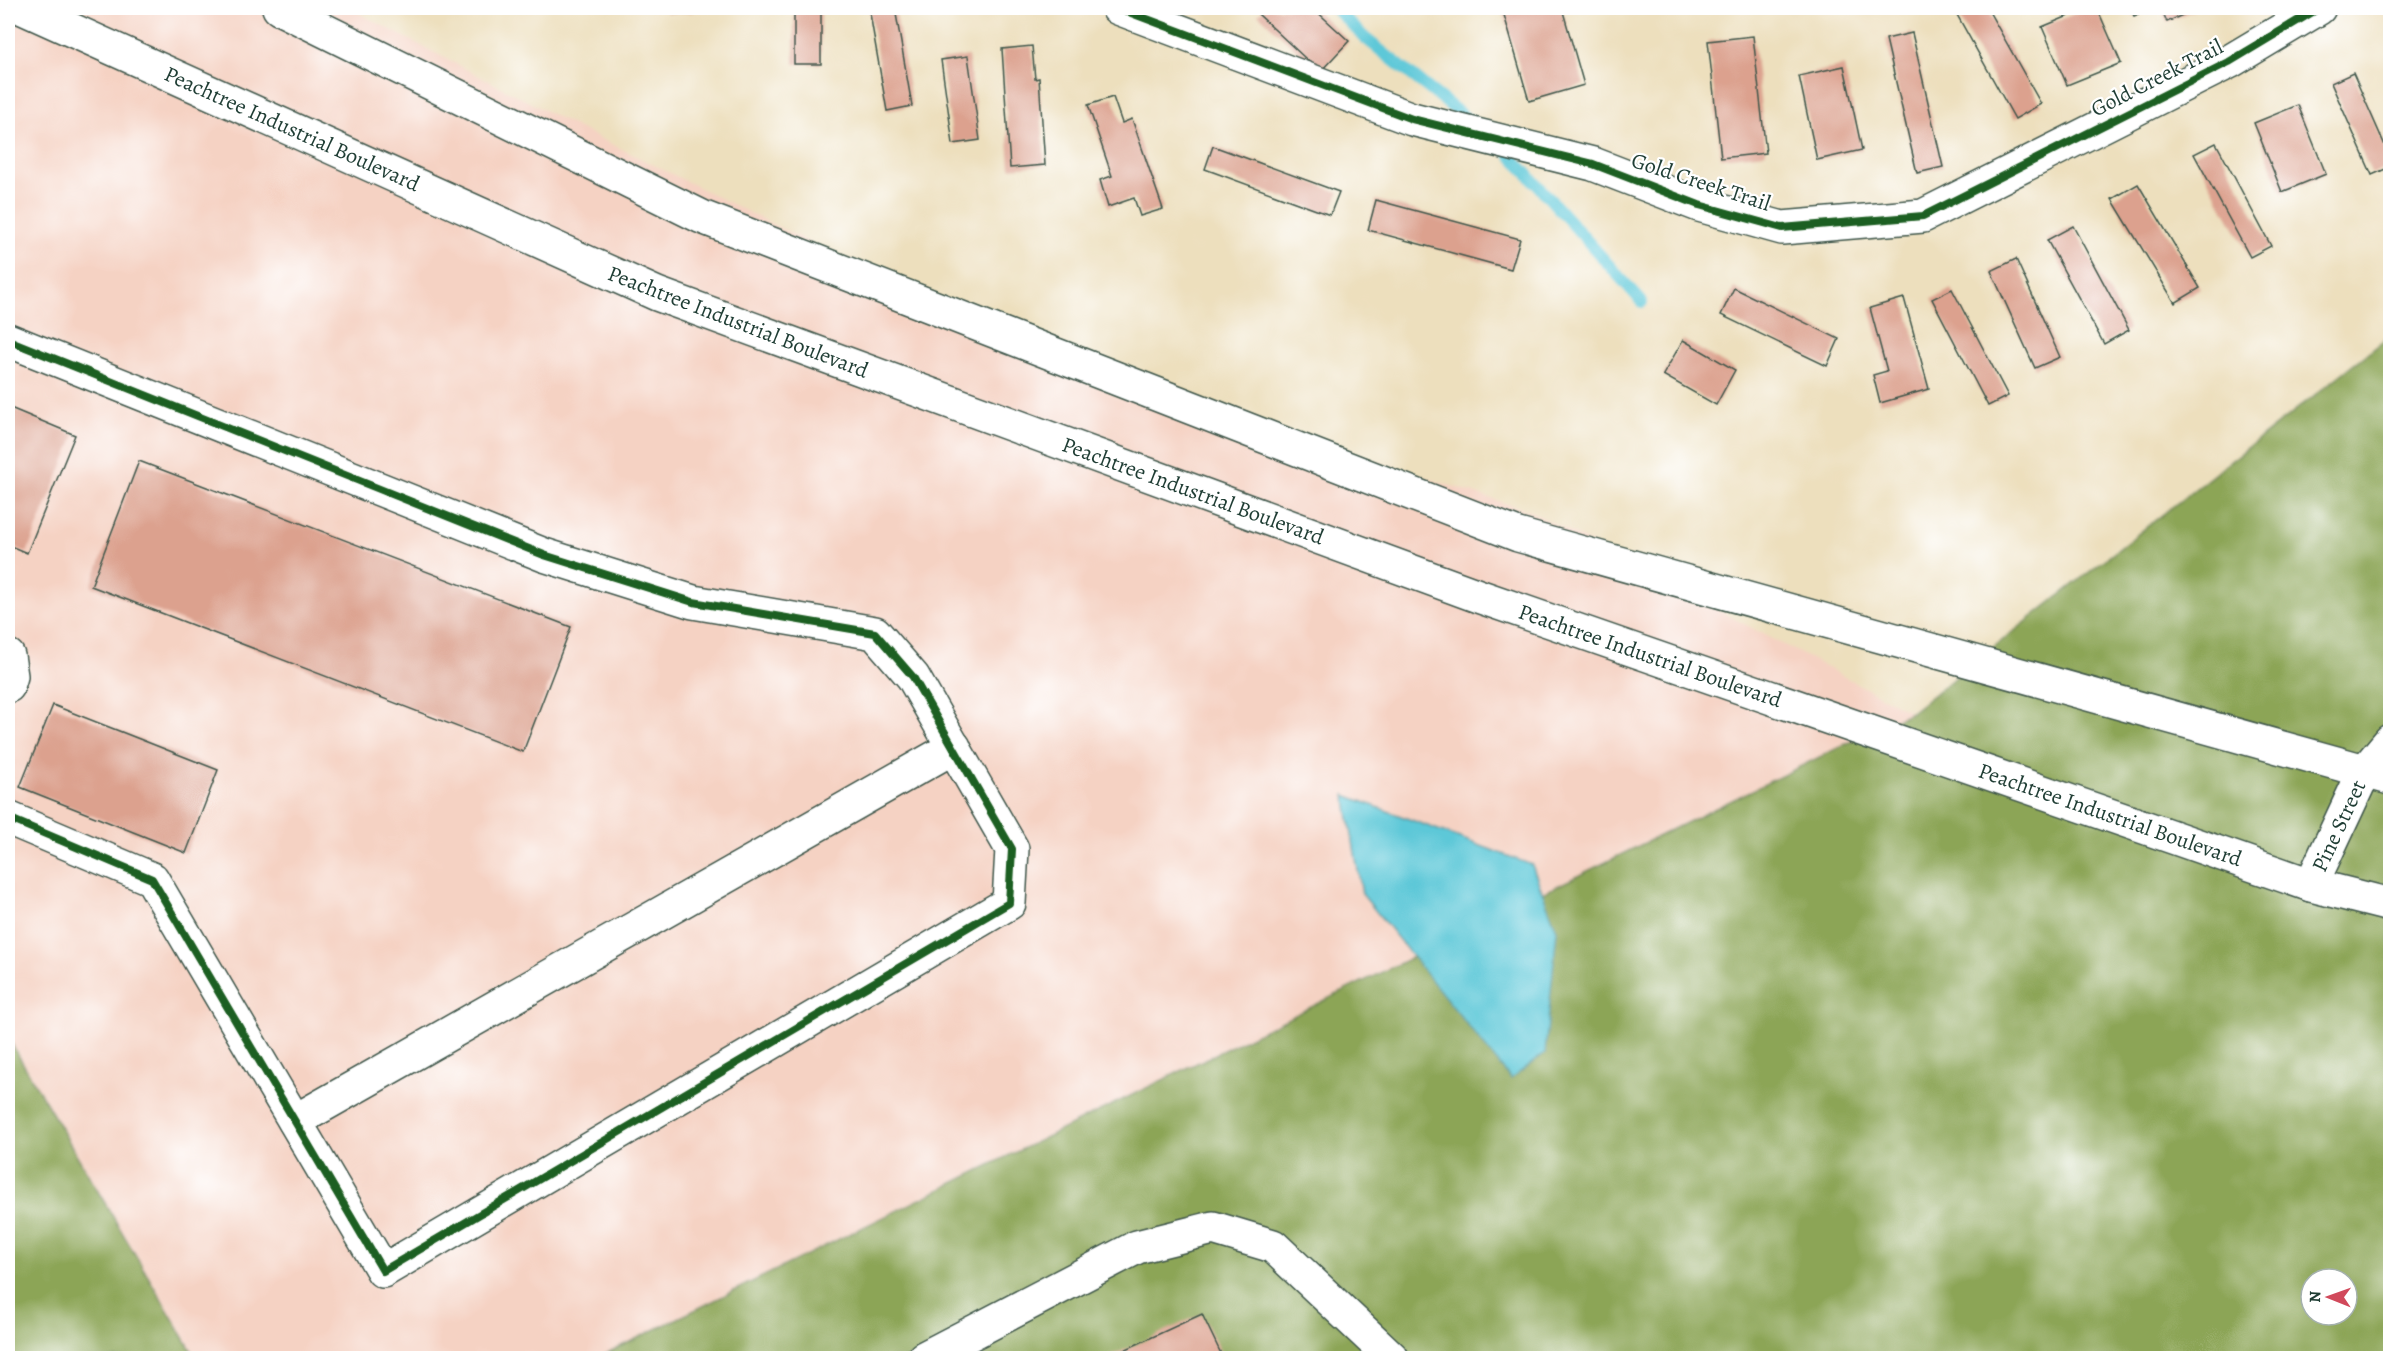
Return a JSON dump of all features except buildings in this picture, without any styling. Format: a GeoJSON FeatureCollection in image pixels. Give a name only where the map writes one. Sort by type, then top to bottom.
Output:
{"type":"FeatureCollection","features":[{"type":"Feature","properties":{"kind":"street","name":"Peachtree Industrial Boulevard"},"geometry":{"type":"LineString","coordinates":[[23,8],[657,294],[1481,597],[2311,885],[2391,904]]}},
{"type":"Feature","properties":{"kind":"street"},"geometry":{"type":"LineString","coordinates":[[279,8],[702,217],[1518,535],[2377,775]]}},
{"type":"Feature","properties":{"kind":"street","name":"Gold Creek Trail"},"geometry":{"type":"LineString","coordinates":[[1118,8],[1412,119],[1593,164],[1699,205],[1782,228],[1923,216],[2229,62],[2319,8]]}},
{"type":"Feature","properties":{"kind":"street"},"geometry":{"type":"LineString","coordinates":[[8,340],[544,555],[693,603],[876,633],[913,677],[1012,849],[1009,903],[383,1270],[152,879],[8,818]]}},
{"type":"Feature","properties":{"kind":"street"},"geometry":{"type":"LineString","coordinates":[[8,656],[11,676],[8,686]]}},
{"type":"Feature","properties":{"kind":"street","name":"Pine Street"},"geometry":{"type":"LineString","coordinates":[[2311,885],[2377,775],[2391,741]]}},
{"type":"Feature","properties":{"kind":"street"},"geometry":{"type":"LineString","coordinates":[[295,1121],[954,747]]}},
{"type":"Feature","properties":{"kind":"street"},"geometry":{"type":"LineString","coordinates":[[924,1359],[1137,1247],[1213,1228],[1273,1246],[1392,1359]]}},
{"type":"Feature","properties":{"kind":"shaded area"},"geometry":{"type":"Polygon","coordinates":[[[8,8],[349,8],[573,125],[1012,343],[1532,512],[1911,712],[597,1358],[196,1358],[8,1038],[8,8]]]}},
{"type":"Feature","properties":{"kind":"green space"},"geometry":{"type":"Polygon","coordinates":[[[2390,336],[2390,1358],[597,1358],[1911,712],[2390,336]]]}},
{"type":"Feature","properties":{"kind":"green space"},"geometry":{"type":"Polygon","coordinates":[[[8,1038],[196,1358],[8,1358],[8,1038]]]}},
{"type":"Feature","properties":{"kind":"water"},"geometry":{"type":"Polygon","coordinates":[[[1345,795],[1532,865],[1557,930],[1545,1053],[1511,1079],[1362,894],[1345,795]]]}},
{"type":"Feature","properties":{"kind":"waterway"},"geometry":{"type":"LineString","coordinates":[[1335,8],[1365,38],[1472,123]]}},
{"type":"Feature","properties":{"kind":"waterway"},"geometry":{"type":"LineString","coordinates":[[1507,151],[1642,302]]}},
{"type":"Feature","properties":{"kind":"cycle path"},"geometry":{"type":"LineString","coordinates":[[1118,8],[1412,119],[1593,164],[1699,205],[1782,228],[1923,216],[2229,62],[2319,8]]}},
{"type":"Feature","properties":{"kind":"cycle path"},"geometry":{"type":"LineString","coordinates":[[8,340],[544,555],[693,602],[875,633],[913,677],[1012,849],[1009,903],[383,1271],[152,879],[8,818]]}}]}
